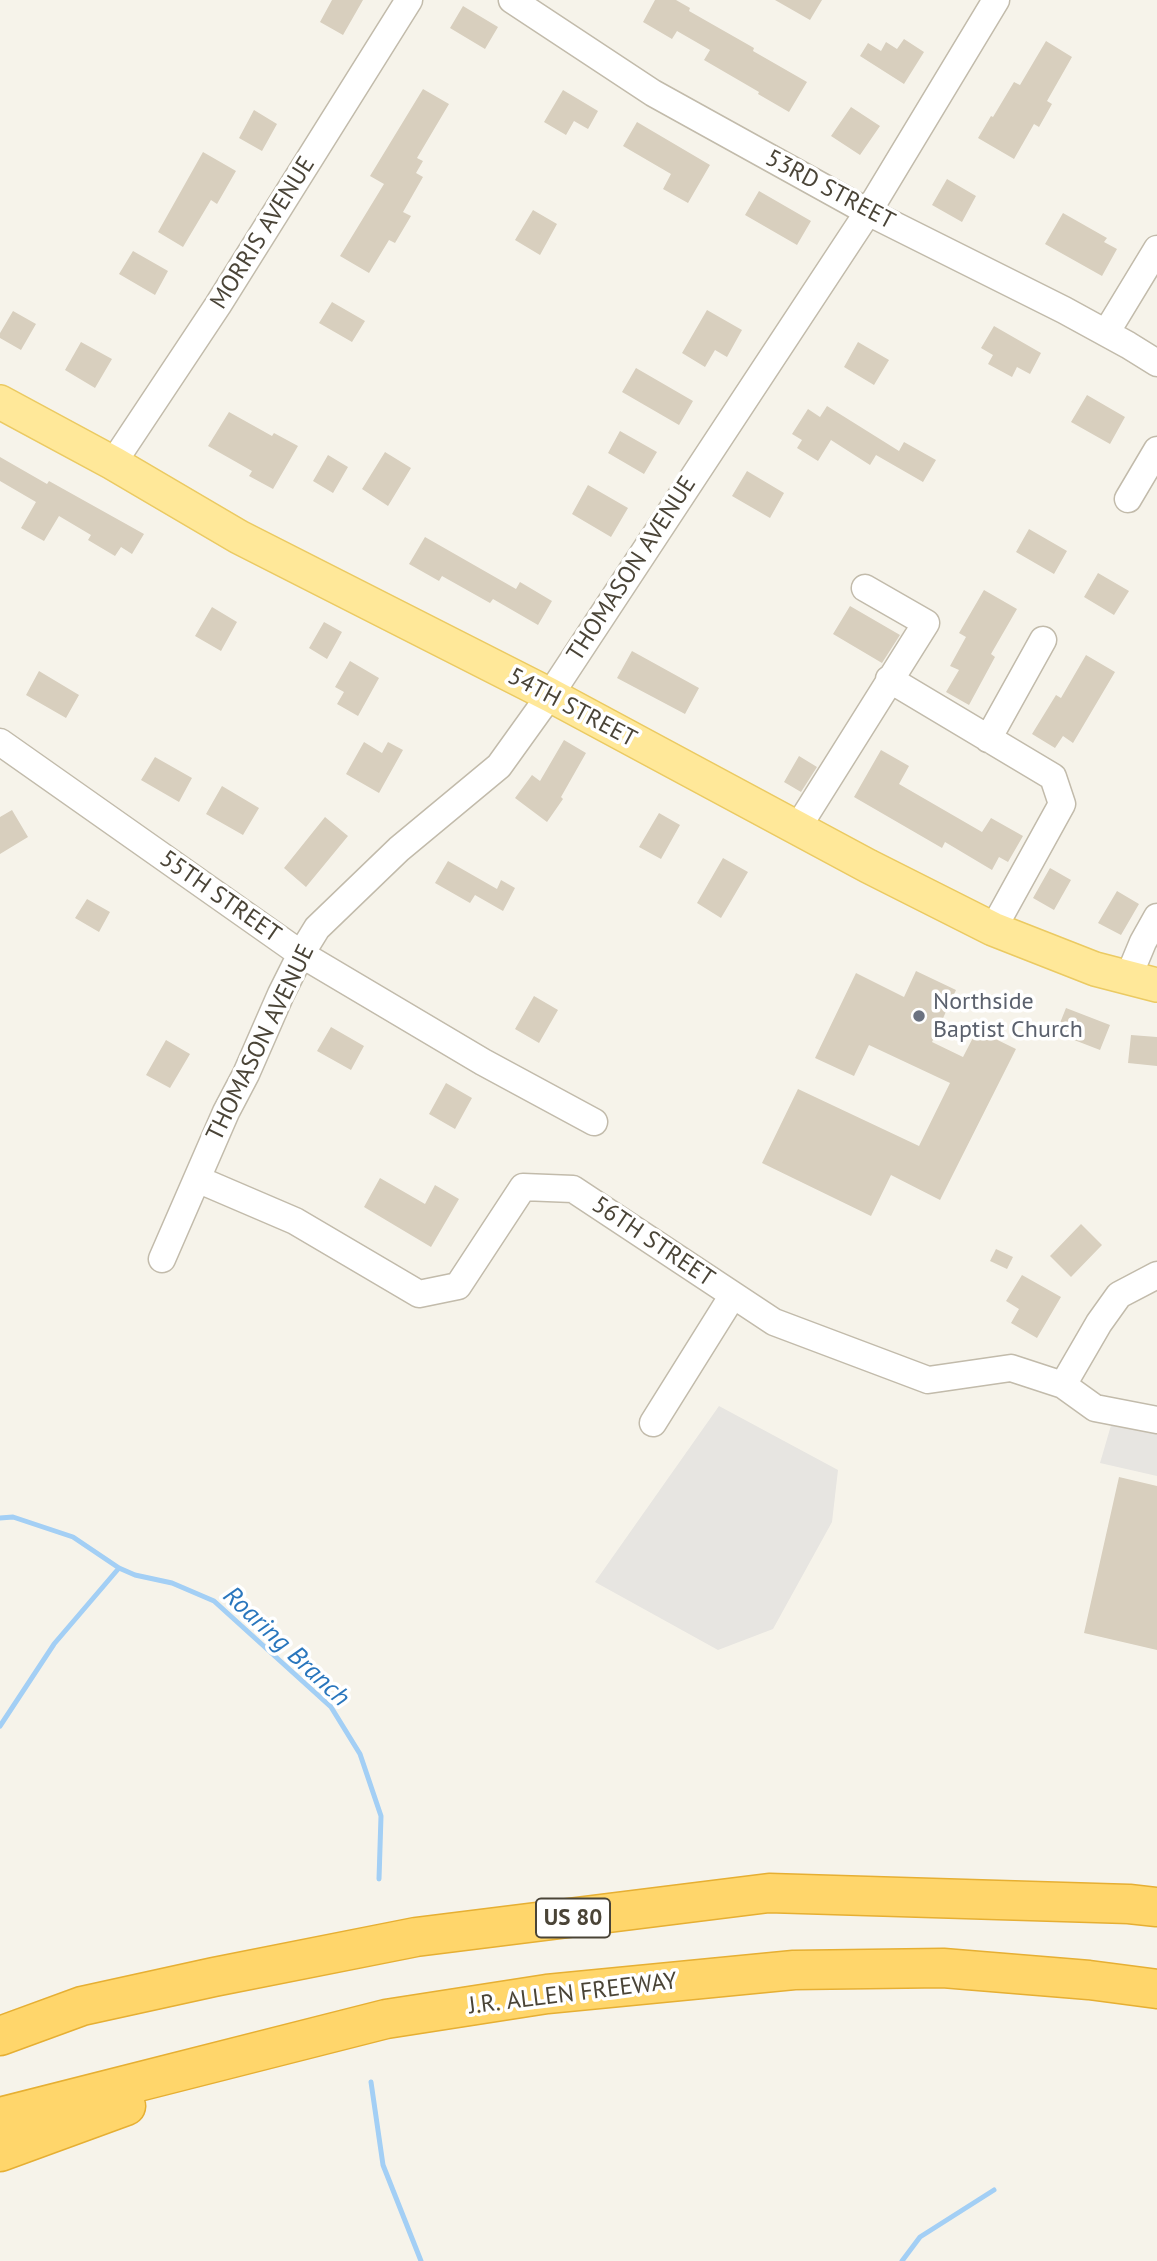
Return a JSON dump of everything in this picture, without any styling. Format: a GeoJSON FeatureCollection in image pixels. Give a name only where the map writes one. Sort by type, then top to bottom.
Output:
{"type":"FeatureCollection","features":[{"type":"Feature","properties":{"kind":"highway","name":"US 80"},"geometry":{"type":"LineString","coordinates":[[0,2036],[82,2006],[416,1937],[769,1893],[1157,1907]]}},
{"type":"Feature","properties":{"kind":"highway","name":"J.R. ALLEN FREEWAY"},"geometry":{"type":"LineString","coordinates":[[0,2117],[386,2019],[547,1994],[794,1970],[943,1968],[1089,1980],[1157,1989]]}},
{"type":"Feature","properties":{"kind":"highway"},"geometry":{"type":"LineString","coordinates":[[0,2152],[314,2038]]}},
{"type":"Feature","properties":{"kind":"main road","name":"54TH STREET"},"geometry":{"type":"LineString","coordinates":[[0,402],[113,463],[239,537],[550,695],[868,866],[993,929],[1095,970],[1143,982]]}},
{"type":"Feature","properties":{"kind":"street","name":"MORRIS AVENUE"},"geometry":{"type":"LineString","coordinates":[[113,463],[225,293],[409,0]]}},
{"type":"Feature","properties":{"kind":"street","name":"53RD STREET"},"geometry":{"type":"LineString","coordinates":[[512,0],[653,93],[868,212],[1106,333],[1157,363]]}},
{"type":"Feature","properties":{"kind":"street","name":"THOMASON AVENUE"},"geometry":{"type":"LineString","coordinates":[[162,1259],[226,1112],[301,954],[317,928],[399,849],[499,766],[550,695],[868,212],[996,0]]}},
{"type":"Feature","properties":{"kind":"street"},"geometry":{"type":"LineString","coordinates":[[1106,333],[1157,249]]}},
{"type":"Feature","properties":{"kind":"street"},"geometry":{"type":"LineString","coordinates":[[1128,499],[1157,450]]}},
{"type":"Feature","properties":{"kind":"street"},"geometry":{"type":"LineString","coordinates":[[798,827],[926,623],[865,588]]}},
{"type":"Feature","properties":{"kind":"street"},"geometry":{"type":"LineString","coordinates":[[988,739],[1043,640]]}},
{"type":"Feature","properties":{"kind":"street"},"geometry":{"type":"LineString","coordinates":[[889,680],[1052,777],[1062,804],[993,929]]}},
{"type":"Feature","properties":{"kind":"street","name":"55TH STREET"},"geometry":{"type":"LineString","coordinates":[[0,742],[301,954],[483,1062],[594,1122]]}},
{"type":"Feature","properties":{"kind":"street"},"geometry":{"type":"LineString","coordinates":[[1143,982],[1143,942],[1157,917]]}},
{"type":"Feature","properties":{"kind":"street","name":"56TH STREET"},"geometry":{"type":"LineString","coordinates":[[197,1179],[295,1221],[419,1294],[458,1286],[523,1187],[573,1189],[774,1322],[928,1380],[1011,1368],[1063,1385],[1095,1408],[1157,1420]]}},
{"type":"Feature","properties":{"kind":"street"},"geometry":{"type":"LineString","coordinates":[[1063,1385],[1099,1323],[1119,1295],[1157,1275]]}},
{"type":"Feature","properties":{"kind":"street"},"geometry":{"type":"LineString","coordinates":[[653,1423],[733,1295]]}},
{"type":"Feature","properties":{"kind":"shaded area"},"geometry":{"type":"Polygon","coordinates":[[[719,1406],[838,1470],[832,1522],[773,1629],[718,1650],[595,1582],[719,1406]]]}},
{"type":"Feature","properties":{"kind":"shaded area"},"geometry":{"type":"Polygon","coordinates":[[[1112,1422],[1157,1432],[1157,1476],[1100,1463],[1112,1422]]]}},
{"type":"Feature","properties":{"kind":"building"},"geometry":{"type":"Polygon","coordinates":[[[332,0],[363,0],[343,35],[320,22],[332,0]]]}},
{"type":"Feature","properties":{"kind":"building"},"geometry":{"type":"Polygon","coordinates":[[[655,0],[676,0],[690,8],[689,11],[807,82],[789,112],[704,60],[710,50],[677,31],[672,39],[643,22],[655,0]]]}},
{"type":"Feature","properties":{"kind":"building"},"geometry":{"type":"Polygon","coordinates":[[[775,0],[822,0],[810,20],[775,0]]]}},
{"type":"Feature","properties":{"kind":"building"},"geometry":{"type":"Polygon","coordinates":[[[463,6],[498,27],[485,49],[450,28],[463,6]]]}},
{"type":"Feature","properties":{"kind":"building"},"geometry":{"type":"Polygon","coordinates":[[[904,39],[924,52],[904,84],[860,56],[868,43],[881,51],[886,42],[897,49],[904,39]]]}},
{"type":"Feature","properties":{"kind":"building"},"geometry":{"type":"Polygon","coordinates":[[[1046,41],[1072,57],[1047,101],[1052,104],[1039,127],[1034,124],[1014,159],[978,138],[1014,82],[1020,85],[1046,41]]]}},
{"type":"Feature","properties":{"kind":"building"},"geometry":{"type":"Polygon","coordinates":[[[423,89],[449,104],[417,158],[423,161],[416,173],[423,177],[403,212],[411,216],[395,243],[389,240],[369,273],[340,256],[384,184],[370,176],[423,89]]]}},
{"type":"Feature","properties":{"kind":"building"},"geometry":{"type":"Polygon","coordinates":[[[563,90],[598,111],[588,129],[574,121],[566,135],[544,122],[563,90]]]}},
{"type":"Feature","properties":{"kind":"building"},"geometry":{"type":"Polygon","coordinates":[[[851,107],[880,126],[860,155],[831,136],[851,107]]]}},
{"type":"Feature","properties":{"kind":"building"},"geometry":{"type":"Polygon","coordinates":[[[254,110],[277,124],[262,151],[239,138],[254,110]]]}},
{"type":"Feature","properties":{"kind":"building"},"geometry":{"type":"Polygon","coordinates":[[[637,122],[710,165],[688,203],[663,189],[671,174],[623,146],[637,122]]]}},
{"type":"Feature","properties":{"kind":"building"},"geometry":{"type":"Polygon","coordinates":[[[203,152],[236,171],[217,204],[211,200],[183,247],[158,232],[203,152]]]}},
{"type":"Feature","properties":{"kind":"building"},"geometry":{"type":"Polygon","coordinates":[[[947,179],[976,196],[962,222],[932,205],[947,179]]]}},
{"type":"Feature","properties":{"kind":"building"},"geometry":{"type":"Polygon","coordinates":[[[759,191],[811,221],[797,245],[745,215],[759,191]]]}},
{"type":"Feature","properties":{"kind":"building"},"geometry":{"type":"Polygon","coordinates":[[[533,210],[557,224],[540,255],[515,240],[533,210]]]}},
{"type":"Feature","properties":{"kind":"building"},"geometry":{"type":"Polygon","coordinates":[[[1063,213],[1107,238],[1104,242],[1117,249],[1102,276],[1045,244],[1063,213]]]}},
{"type":"Feature","properties":{"kind":"building"},"geometry":{"type":"Polygon","coordinates":[[[133,251],[168,271],[155,295],[119,274],[133,251]]]}},
{"type":"Feature","properties":{"kind":"building"},"geometry":{"type":"Polygon","coordinates":[[[332,302],[365,321],[352,342],[319,323],[332,302]]]}},
{"type":"Feature","properties":{"kind":"building"},"geometry":{"type":"Polygon","coordinates":[[[707,310],[742,330],[727,357],[715,350],[705,367],[682,353],[707,310]]]}},
{"type":"Feature","properties":{"kind":"building"},"geometry":{"type":"Polygon","coordinates":[[[13,311],[36,324],[21,350],[0,338],[0,333],[13,311]]]}},
{"type":"Feature","properties":{"kind":"building"},"geometry":{"type":"Polygon","coordinates":[[[994,326],[1041,353],[1030,374],[1017,367],[1012,377],[988,364],[993,355],[981,348],[994,326]]]}},
{"type":"Feature","properties":{"kind":"building"},"geometry":{"type":"Polygon","coordinates":[[[81,342],[112,359],[95,388],[65,370],[81,342]]]}},
{"type":"Feature","properties":{"kind":"building"},"geometry":{"type":"Polygon","coordinates":[[[858,342],[889,360],[874,385],[844,367],[858,342]]]}},
{"type":"Feature","properties":{"kind":"building"},"geometry":{"type":"Polygon","coordinates":[[[636,368],[693,401],[679,425],[622,392],[636,368]]]}},
{"type":"Feature","properties":{"kind":"building"},"geometry":{"type":"Polygon","coordinates":[[[1087,395],[1125,417],[1110,444],[1071,422],[1087,395]]]}},
{"type":"Feature","properties":{"kind":"building"},"geometry":{"type":"Polygon","coordinates":[[[827,406],[899,451],[904,442],[936,460],[923,482],[876,455],[870,465],[831,440],[818,461],[797,448],[802,440],[792,434],[808,409],[820,417],[827,406]]]}},
{"type":"Feature","properties":{"kind":"building"},"geometry":{"type":"Polygon","coordinates":[[[229,412],[272,436],[274,433],[298,446],[273,489],[249,476],[252,471],[208,446],[229,412]]]}},
{"type":"Feature","properties":{"kind":"building"},"geometry":{"type":"Polygon","coordinates":[[[620,431],[657,452],[644,474],[608,453],[620,431]]]}},
{"type":"Feature","properties":{"kind":"building"},"geometry":{"type":"Polygon","coordinates":[[[385,452],[411,468],[388,506],[362,489],[385,452]]]}},
{"type":"Feature","properties":{"kind":"building"},"geometry":{"type":"Polygon","coordinates":[[[328,455],[348,467],[333,493],[313,481],[328,455]]]}},
{"type":"Feature","properties":{"kind":"building"},"geometry":{"type":"Polygon","coordinates":[[[0,457],[144,534],[132,554],[121,547],[115,556],[88,540],[91,535],[59,516],[44,541],[21,528],[36,502],[0,481],[0,457]]]}},
{"type":"Feature","properties":{"kind":"building"},"geometry":{"type":"Polygon","coordinates":[[[747,471],[784,493],[770,518],[732,496],[747,471]]]}},
{"type":"Feature","properties":{"kind":"building"},"geometry":{"type":"Polygon","coordinates":[[[588,485],[628,508],[611,537],[572,514],[588,485]]]}},
{"type":"Feature","properties":{"kind":"building"},"geometry":{"type":"Polygon","coordinates":[[[1029,529],[1067,551],[1054,574],[1016,552],[1029,529]]]}},
{"type":"Feature","properties":{"kind":"building"},"geometry":{"type":"Polygon","coordinates":[[[425,537],[516,589],[520,582],[552,601],[538,625],[493,599],[490,603],[442,576],[439,581],[409,564],[425,537]]]}},
{"type":"Feature","properties":{"kind":"building"},"geometry":{"type":"Polygon","coordinates":[[[1098,573],[1129,591],[1114,615],[1084,597],[1098,573]]]}},
{"type":"Feature","properties":{"kind":"building"},"geometry":{"type":"Polygon","coordinates":[[[984,590],[1017,609],[991,654],[995,657],[969,705],[946,692],[959,670],[950,666],[966,637],[959,633],[984,590]]]}},
{"type":"Feature","properties":{"kind":"building"},"geometry":{"type":"Polygon","coordinates":[[[850,606],[900,635],[882,663],[833,634],[850,606]]]}},
{"type":"Feature","properties":{"kind":"building"},"geometry":{"type":"Polygon","coordinates":[[[212,607],[237,622],[221,651],[195,636],[212,607]]]}},
{"type":"Feature","properties":{"kind":"building"},"geometry":{"type":"Polygon","coordinates":[[[324,622],[342,632],[327,659],[309,648],[324,622]]]}},
{"type":"Feature","properties":{"kind":"building"},"geometry":{"type":"Polygon","coordinates":[[[632,651],[699,688],[685,714],[617,678],[632,651]]]}},
{"type":"Feature","properties":{"kind":"building"},"geometry":{"type":"Polygon","coordinates":[[[1086,655],[1115,672],[1073,743],[1063,736],[1055,748],[1032,734],[1056,695],[1061,698],[1086,655]]]}},
{"type":"Feature","properties":{"kind":"building"},"geometry":{"type":"Polygon","coordinates":[[[350,661],[379,678],[358,716],[337,704],[344,692],[335,687],[350,661]]]}},
{"type":"Feature","properties":{"kind":"building"},"geometry":{"type":"Polygon","coordinates":[[[39,671],[79,695],[66,718],[26,695],[39,671]]]}},
{"type":"Feature","properties":{"kind":"building"},"geometry":{"type":"Polygon","coordinates":[[[564,740],[586,753],[561,797],[563,799],[547,822],[515,798],[532,775],[540,781],[564,740]]]}},
{"type":"Feature","properties":{"kind":"building"},"geometry":{"type":"Polygon","coordinates":[[[364,742],[382,753],[388,742],[403,750],[379,793],[346,774],[364,742]]]}},
{"type":"Feature","properties":{"kind":"building"},"geometry":{"type":"Polygon","coordinates":[[[881,750],[909,766],[899,784],[982,832],[991,818],[1023,836],[1008,862],[999,857],[992,870],[945,842],[942,848],[854,797],[881,750]]]}},
{"type":"Feature","properties":{"kind":"building"},"geometry":{"type":"Polygon","coordinates":[[[799,756],[817,767],[801,792],[784,782],[799,756]]]}},
{"type":"Feature","properties":{"kind":"building"},"geometry":{"type":"Polygon","coordinates":[[[155,757],[192,778],[179,802],[141,780],[155,757]]]}},
{"type":"Feature","properties":{"kind":"building"},"geometry":{"type":"Polygon","coordinates":[[[222,786],[259,808],[243,835],[206,814],[222,786]]]}},
{"type":"Feature","properties":{"kind":"building"},"geometry":{"type":"Polygon","coordinates":[[[12,810],[28,837],[0,854],[0,817],[12,810]]]}},
{"type":"Feature","properties":{"kind":"building"},"geometry":{"type":"Polygon","coordinates":[[[659,813],[680,825],[661,859],[639,847],[659,813]]]}},
{"type":"Feature","properties":{"kind":"building"},"geometry":{"type":"Polygon","coordinates":[[[325,817],[348,836],[306,887],[284,868],[325,817]]]}},
{"type":"Feature","properties":{"kind":"building"},"geometry":{"type":"Polygon","coordinates":[[[723,858],[748,872],[721,918],[697,903],[723,858]]]}},
{"type":"Feature","properties":{"kind":"building"},"geometry":{"type":"Polygon","coordinates":[[[448,861],[497,889],[501,880],[515,888],[503,911],[475,895],[470,903],[435,883],[448,861]]]}},
{"type":"Feature","properties":{"kind":"building"},"geometry":{"type":"Polygon","coordinates":[[[1050,868],[1071,880],[1054,910],[1033,898],[1050,868]]]}},
{"type":"Feature","properties":{"kind":"building"},"geometry":{"type":"Polygon","coordinates":[[[1117,891],[1139,904],[1121,935],[1098,923],[1117,891]]]}},
{"type":"Feature","properties":{"kind":"building"},"geometry":{"type":"Polygon","coordinates":[[[87,899],[110,912],[99,932],[75,918],[87,899]]]}},
{"type":"Feature","properties":{"kind":"building"},"geometry":{"type":"Polygon","coordinates":[[[916,971],[956,990],[932,1042],[963,1057],[977,1030],[1016,1049],[940,1200],[891,1175],[871,1216],[762,1163],[798,1089],[919,1146],[950,1083],[869,1045],[854,1076],[815,1058],[856,973],[904,997],[916,971]]]}},
{"type":"Feature","properties":{"kind":"building"},"geometry":{"type":"Polygon","coordinates":[[[534,996],[558,1010],[539,1043],[515,1029],[534,996]]]}},
{"type":"Feature","properties":{"kind":"building"},"geometry":{"type":"Polygon","coordinates":[[[1066,1008],[1110,1025],[1100,1050],[1056,1033],[1066,1008]]]}},
{"type":"Feature","properties":{"kind":"building"},"geometry":{"type":"Polygon","coordinates":[[[331,1027],[364,1046],[351,1070],[317,1051],[331,1027]]]}},
{"type":"Feature","properties":{"kind":"building"},"geometry":{"type":"Polygon","coordinates":[[[1131,1035],[1157,1037],[1157,1066],[1128,1063],[1131,1035]]]}},
{"type":"Feature","properties":{"kind":"building"},"geometry":{"type":"Polygon","coordinates":[[[166,1040],[190,1054],[170,1088],[146,1075],[166,1040]]]}},
{"type":"Feature","properties":{"kind":"building"},"geometry":{"type":"Polygon","coordinates":[[[446,1083],[472,1098],[455,1129],[429,1114],[446,1083]]]}},
{"type":"Feature","properties":{"kind":"building"},"geometry":{"type":"Polygon","coordinates":[[[380,1178],[425,1204],[435,1185],[459,1199],[431,1247],[364,1207],[380,1178]]]}},
{"type":"Feature","properties":{"kind":"building"},"geometry":{"type":"Polygon","coordinates":[[[1081,1224],[1102,1245],[1071,1277],[1050,1256],[1081,1224]]]}},
{"type":"Feature","properties":{"kind":"building"},"geometry":{"type":"Polygon","coordinates":[[[996,1249],[1013,1257],[1007,1269],[990,1261],[996,1249]]]}},
{"type":"Feature","properties":{"kind":"building"},"geometry":{"type":"Polygon","coordinates":[[[1022,1275],[1061,1297],[1037,1338],[1011,1323],[1019,1309],[1006,1301],[1022,1275]]]}},
{"type":"Feature","properties":{"kind":"building"},"geometry":{"type":"Polygon","coordinates":[[[1119,1477],[1157,1486],[1157,1650],[1084,1633],[1119,1477]]]}},
{"type":"Feature","properties":{"kind":"waterway","name":"Roaring Branch"},"geometry":{"type":"LineString","coordinates":[[0,1518],[13,1517],[73,1537],[119,1568],[135,1575],[172,1583],[214,1601],[331,1707],[360,1754],[381,1816],[379,1879]]}},
{"type":"Feature","properties":{"kind":"waterway","name":"Roaring Branch"},"geometry":{"type":"LineString","coordinates":[[0,1726],[54,1644],[119,1568]]}},
{"type":"Feature","properties":{"kind":"waterway","name":"Roaring Branch"},"geometry":{"type":"LineString","coordinates":[[371,2082],[383,2165],[421,2261]]}},
{"type":"Feature","properties":{"kind":"waterway"},"geometry":{"type":"LineString","coordinates":[[902,2261],[920,2237],[994,2190]]}},
{"type":"Feature","properties":{"kind":"place","name":"Northside Baptist Church"},"geometry":{"type":"Point","coordinates":[919,1016]}}]}
